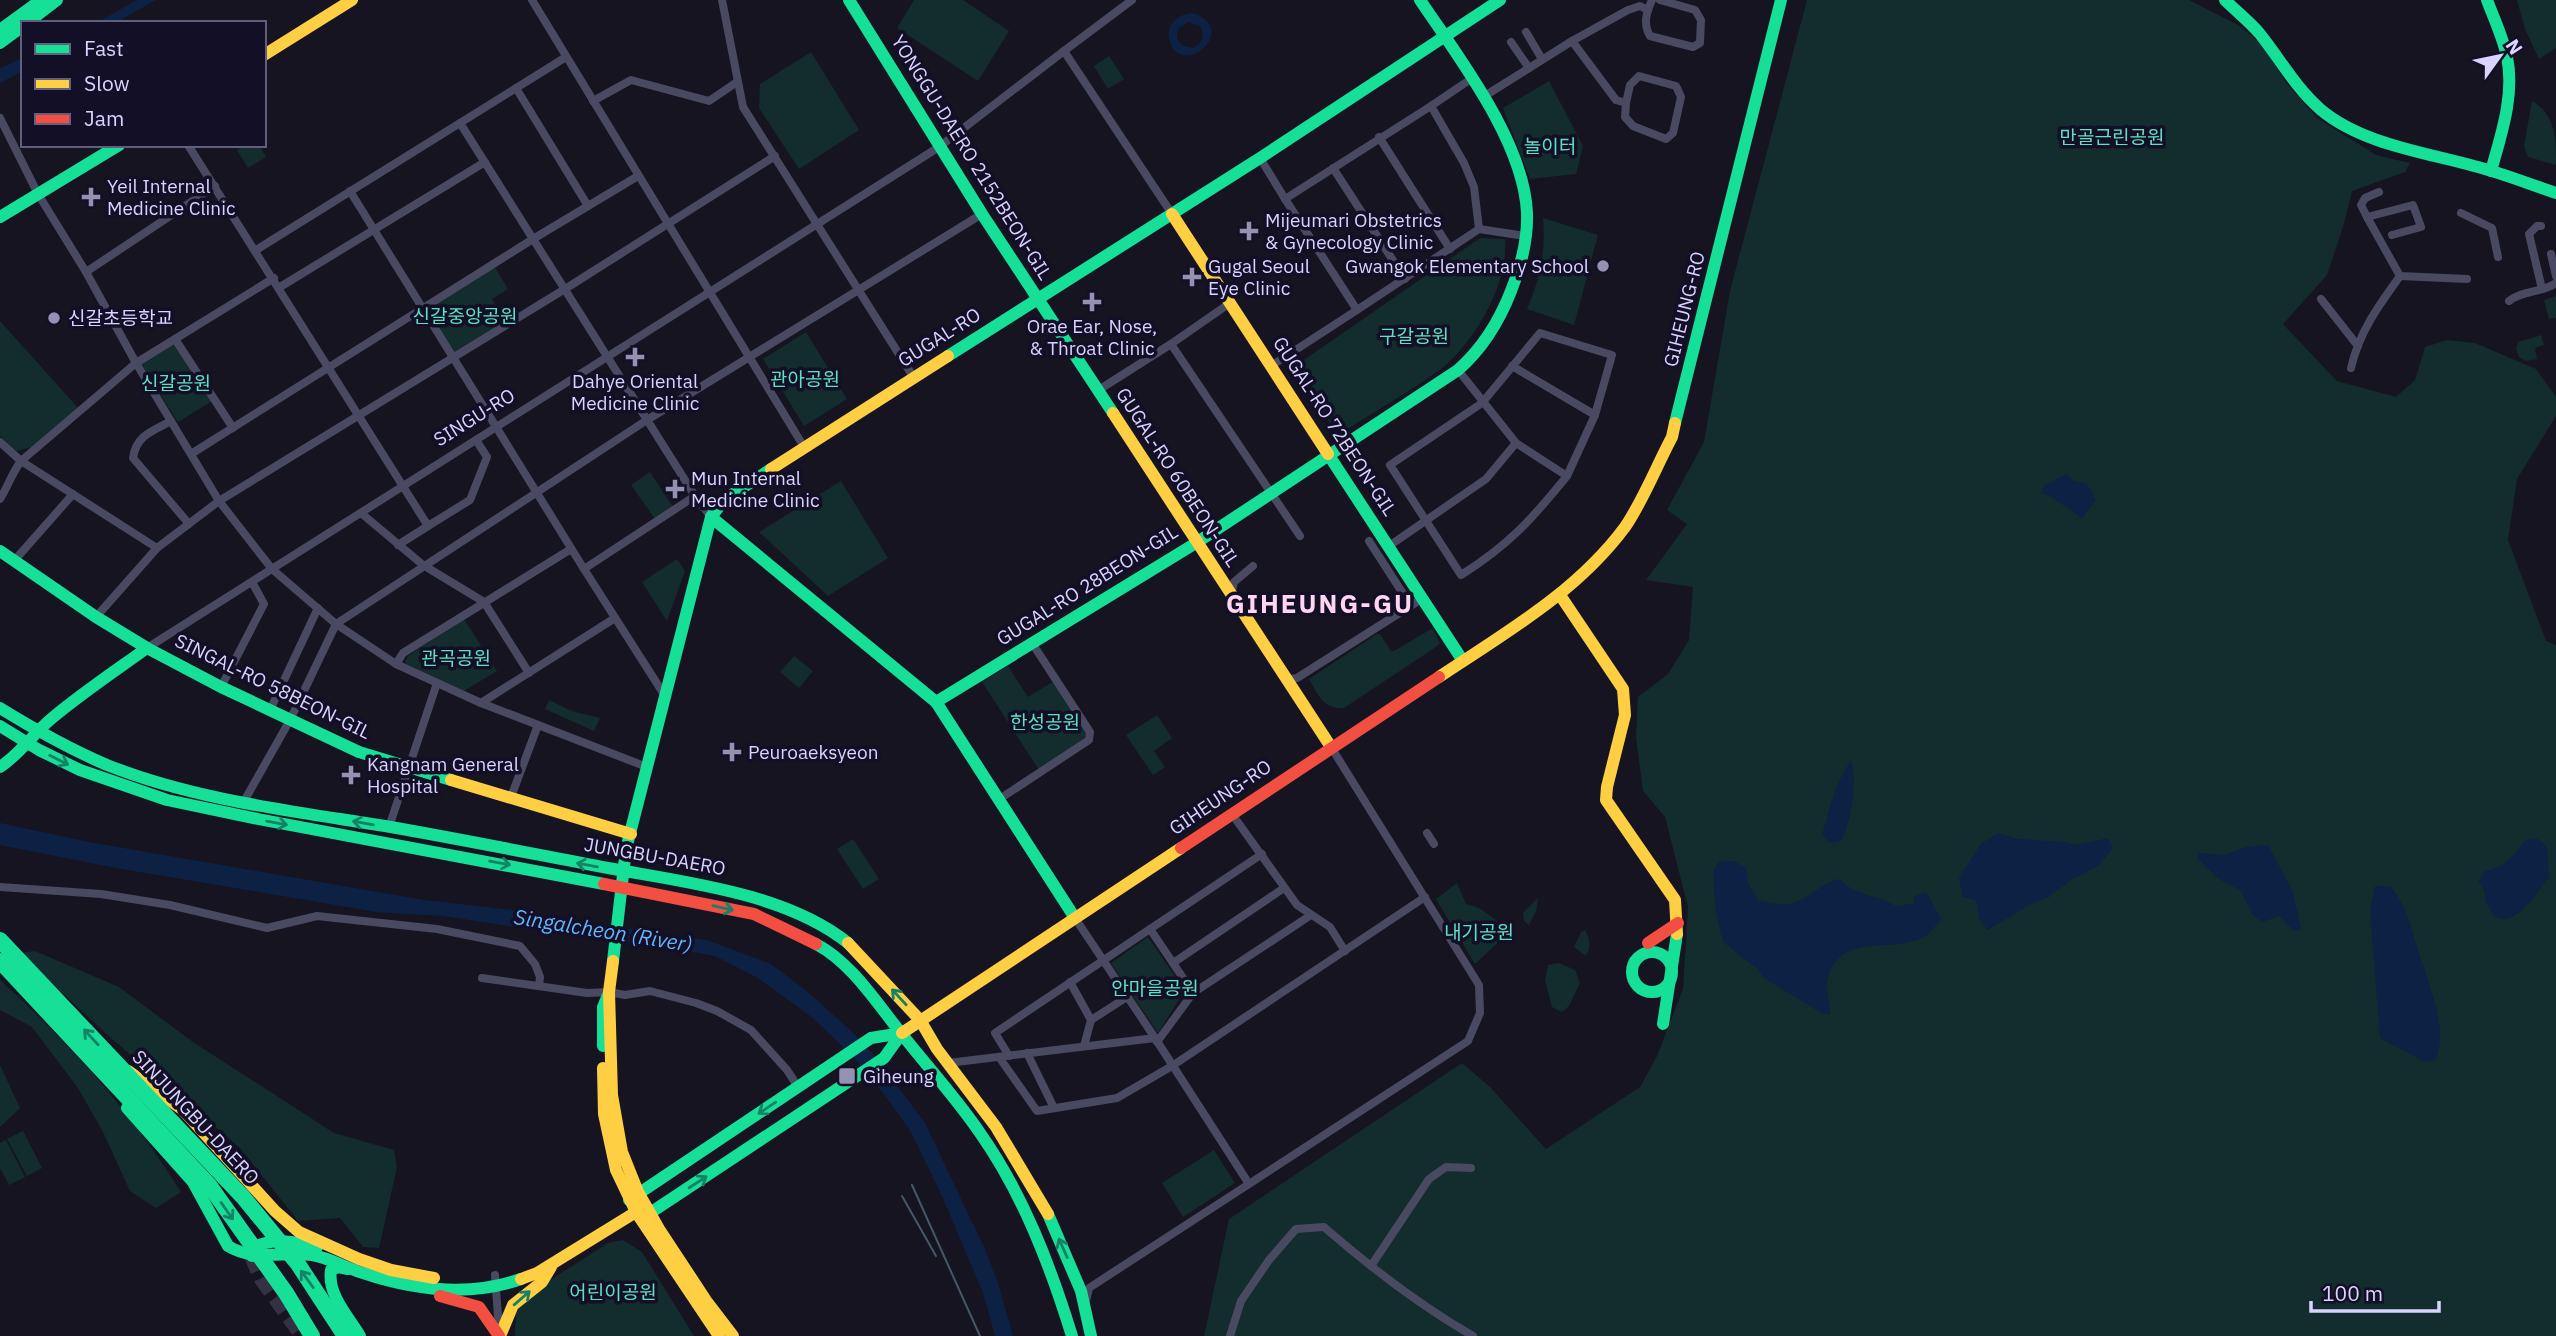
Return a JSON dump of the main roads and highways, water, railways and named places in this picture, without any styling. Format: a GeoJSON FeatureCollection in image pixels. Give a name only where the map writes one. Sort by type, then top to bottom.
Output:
{"type":"FeatureCollection","features":[{"type":"Feature","properties":{"kind":"main road"},"geometry":{"type":"LineString","coordinates":[[0,30],[41,0]]}},
{"type":"Feature","properties":{"kind":"main road"},"geometry":{"type":"LineString","coordinates":[[30,21],[57,0]]}},
{"type":"Feature","properties":{"kind":"main road"},"geometry":{"type":"LineString","coordinates":[[266,54],[352,0]]}},
{"type":"Feature","properties":{"kind":"main road","name":"YONGGU-DAERO 2152BEON-GIL"},"geometry":{"type":"LineString","coordinates":[[849,0],[1037,300]]}},
{"type":"Feature","properties":{"kind":"main road","name":"GUGAL-RO 28BEON-GIL"},"geometry":{"type":"LineString","coordinates":[[936,702],[1196,543],[1458,370],[1483,347],[1502,314],[1521,262],[1526,201],[1510,148],[1483,97],[1420,0]]}},
{"type":"Feature","properties":{"kind":"main road","name":"GUGAL-RO"},"geometry":{"type":"LineString","coordinates":[[637,1207],[616,1170],[604,1114],[603,1007],[610,985],[622,871],[712,517],[724,500],[1259,158],[1500,0]]}},
{"type":"Feature","properties":{"kind":"main road","name":"GIHEUNG-RO"},"geometry":{"type":"LineString","coordinates":[[902,1033],[1560,595],[1589,570],[1626,525],[1672,437],[1781,0]]}},
{"type":"Feature","properties":{"kind":"main road"},"geometry":{"type":"LineString","coordinates":[[2225,0],[2259,33],[2283,69],[2305,95],[2322,111],[2342,124],[2375,141],[2491,171],[2556,193]]}},
{"type":"Feature","properties":{"kind":"main road"},"geometry":{"type":"LineString","coordinates":[[2487,0],[2509,68],[2505,119],[2491,171]]}},
{"type":"Feature","properties":{"kind":"main road"},"geometry":{"type":"LineString","coordinates":[[0,43],[21,27]]}},
{"type":"Feature","properties":{"kind":"main road"},"geometry":{"type":"LineString","coordinates":[[0,217],[116,147]]}},
{"type":"Feature","properties":{"kind":"main road","name":"GUGAL-RO 72BEON-GIL"},"geometry":{"type":"LineString","coordinates":[[1172,214],[1389,546],[1417,602],[1463,660]]}},
{"type":"Feature","properties":{"kind":"main road","name":"GUGAL-RO 60BEON-GIL"},"geometry":{"type":"LineString","coordinates":[[1037,300],[1331,747]]}},
{"type":"Feature","properties":{"kind":"main road"},"geometry":{"type":"LineString","coordinates":[[712,517],[936,702],[1075,918]]}},
{"type":"Feature","properties":{"kind":"main road","name":"SINGAL-RO 58BEON-GIL"},"geometry":{"type":"LineString","coordinates":[[7,556],[147,649],[220,687],[359,752],[631,834]]}},
{"type":"Feature","properties":{"kind":"main road"},"geometry":{"type":"LineString","coordinates":[[1560,595],[1623,689],[1625,715],[1606,800],[1675,900],[1678,923],[1662,1024]]}},
{"type":"Feature","properties":{"kind":"main road","name":"SINGU-RO"},"geometry":{"type":"LineString","coordinates":[[0,767],[20,752],[32,737],[147,649]]}},
{"type":"Feature","properties":{"kind":"main road","name":"JUNGBU-DAERO"},"geometry":{"type":"LineString","coordinates":[[0,708],[32,737],[96,779],[215,812],[595,881],[754,914],[825,949],[856,977],[979,1131],[1022,1202],[1042,1244],[1072,1336]]}},
{"type":"Feature","properties":{"kind":"main road","name":"JUNGBU-DAERO"},"geometry":{"type":"LineString","coordinates":[[0,726],[108,765],[178,787],[243,803],[389,827],[743,893],[810,919],[846,941],[920,1020],[996,1127],[1046,1210],[1082,1291],[1091,1336]]}},
{"type":"Feature","properties":{"kind":"main road"},"geometry":{"type":"LineString","coordinates":[[1648,943],[1678,923]]}},
{"type":"Feature","properties":{"kind":"main road","name":"SINJUNGBU-DAERO"},"geometry":{"type":"LineString","coordinates":[[0,940],[209,1185],[286,1293],[312,1336]]}},
{"type":"Feature","properties":{"kind":"main road","name":"SINJUNGBU-DAERO"},"geometry":{"type":"LineString","coordinates":[[0,961],[217,1167],[276,1237],[331,1312],[345,1336]]}},
{"type":"Feature","properties":{"kind":"main road"},"geometry":{"type":"LineString","coordinates":[[111,1069],[168,1097],[275,1211],[299,1232],[352,1263],[419,1278],[521,1279],[552,1265],[637,1207],[798,1087],[871,1038],[902,1033]]}},
{"type":"Feature","properties":{"kind":"main road"},"geometry":{"type":"LineString","coordinates":[[111,1069],[127,1108],[193,1182],[230,1249],[252,1256],[255,1245],[276,1241],[302,1244],[396,1283],[429,1289],[464,1290],[496,1280],[547,1258],[637,1207],[838,1089],[884,1058],[902,1033]]}},
{"type":"Feature","properties":{"kind":"main road"},"geometry":{"type":"LineString","coordinates":[[637,1207],[719,1336]]}},
{"type":"Feature","properties":{"kind":"main road"},"geometry":{"type":"LineString","coordinates":[[637,1207],[733,1336]]}},
{"type":"Feature","properties":{"kind":"main road"},"geometry":{"type":"LineString","coordinates":[[352,1263],[335,1268],[330,1273],[329,1281],[360,1336]]}},
{"type":"Feature","properties":{"kind":"main road"},"geometry":{"type":"LineString","coordinates":[[499,1336],[513,1305],[548,1276],[552,1265]]}},
{"type":"Feature","properties":{"kind":"main road"},"geometry":{"type":"LineString","coordinates":[[429,1289],[445,1298],[480,1307],[499,1336]]}},
{"type":"Feature","properties":{"kind":"water"},"geometry":{"type":"Polygon","coordinates":[[[137,0],[156,0],[119,21],[100,21],[137,0]]]}},
{"type":"Feature","properties":{"kind":"water"},"geometry":{"type":"Polygon","coordinates":[[[1192,13],[1206,21],[1211,30],[1210,40],[1203,49],[1194,54],[1183,55],[1174,50],[1169,32],[1178,17],[1192,13]],[[1188,22],[1178,29],[1177,38],[1181,45],[1193,48],[1199,44],[1203,36],[1200,26],[1188,22]]]}},
{"type":"Feature","properties":{"kind":"water"},"geometry":{"type":"Polygon","coordinates":[[[21,59],[21,72],[0,83],[0,68],[21,59]]]}},
{"type":"Feature","properties":{"kind":"water"},"geometry":{"type":"Polygon","coordinates":[[[2066,474],[2074,481],[2086,483],[2096,500],[2082,518],[2050,496],[2041,493],[2044,486],[2066,474]]]}},
{"type":"Feature","properties":{"kind":"water"},"geometry":{"type":"Polygon","coordinates":[[[1851,761],[1854,790],[1848,824],[1841,841],[1830,843],[1822,835],[1836,788],[1851,761]]]}},
{"type":"Feature","properties":{"kind":"water","name":"Singalcheon (River)"},"geometry":{"type":"Polygon","coordinates":[[[0,823],[89,842],[424,900],[521,911],[707,940],[771,964],[808,992],[850,1030],[875,1056],[925,1123],[984,1247],[997,1280],[1013,1336],[995,1336],[983,1293],[942,1196],[911,1132],[886,1097],[857,1061],[813,1018],[756,977],[715,956],[443,916],[377,912],[116,868],[0,845],[0,823]]]}},
{"type":"Feature","properties":{"kind":"water"},"geometry":{"type":"Polygon","coordinates":[[[1998,833],[2018,839],[2076,845],[2108,838],[2113,848],[2098,866],[2071,880],[2049,897],[2029,905],[1988,930],[1979,919],[1976,900],[1963,897],[1959,877],[1981,844],[1998,833]]]}},
{"type":"Feature","properties":{"kind":"water"},"geometry":{"type":"Polygon","coordinates":[[[2538,839],[2547,847],[2549,877],[2521,911],[2504,919],[2495,916],[2478,881],[2485,871],[2508,860],[2525,840],[2538,839]]]}},
{"type":"Feature","properties":{"kind":"water"},"geometry":{"type":"Polygon","coordinates":[[[2268,845],[2293,892],[2301,929],[2294,931],[2279,916],[2262,922],[2253,915],[2240,890],[2219,879],[2197,858],[2199,853],[2225,855],[2246,847],[2268,845]]]}},
{"type":"Feature","properties":{"kind":"water"},"geometry":{"type":"Polygon","coordinates":[[[1734,861],[1746,868],[1748,884],[1759,901],[1794,903],[1839,879],[1850,888],[1896,906],[1915,903],[1913,897],[1926,892],[1941,919],[1922,938],[1896,944],[1868,946],[1844,954],[1835,963],[1828,977],[1830,1015],[1822,1013],[1764,978],[1758,969],[1723,942],[1715,906],[1713,871],[1719,862],[1734,861]]]}},
{"type":"Feature","properties":{"kind":"water"},"geometry":{"type":"Polygon","coordinates":[[[2375,886],[2390,886],[2402,904],[2410,924],[2438,1016],[2440,1037],[2436,1060],[2425,1062],[2380,1038],[2370,909],[2375,886]]]}},
{"type":"Feature","properties":{"kind":"tunnel"},"geometry":{"type":"LineString","coordinates":[[252,1256],[262,1279],[303,1336]]}},
{"type":"Feature","properties":{"kind":"tram line"},"geometry":{"type":"LineString","coordinates":[[912,1185],[980,1336]]}},
{"type":"Feature","properties":{"kind":"tram line"},"geometry":{"type":"LineString","coordinates":[[902,1196],[936,1256]]}},
{"type":"Feature","properties":{"kind":"place","name":"Yeil Internal Medicine Clinic"},"geometry":{"type":"Point","coordinates":[91,197]}},
{"type":"Feature","properties":{"kind":"place","name":"Mijeumari Obstetrics & Gynecology Clinic"},"geometry":{"type":"Point","coordinates":[1249,231]}},
{"type":"Feature","properties":{"kind":"place","name":"Gwangok Elementary School"},"geometry":{"type":"Point","coordinates":[1603,266]}},
{"type":"Feature","properties":{"kind":"place","name":"Gugal Seoul Eye Clinic"},"geometry":{"type":"Point","coordinates":[1192,277]}},
{"type":"Feature","properties":{"kind":"place","name":"Orae Ear, Nose, & Throat Clinic"},"geometry":{"type":"Point","coordinates":[1092,302]}},
{"type":"Feature","properties":{"kind":"place","name":"신갈초등학교"},"geometry":{"type":"Point","coordinates":[54,318]}},
{"type":"Feature","properties":{"kind":"place","name":"Dahye Oriental Medicine Clinic"},"geometry":{"type":"Point","coordinates":[635,357]}},
{"type":"Feature","properties":{"kind":"place","name":"Mun Internal Medicine Clinic"},"geometry":{"type":"Point","coordinates":[675,489]}},
{"type":"Feature","properties":{"kind":"place","name":"Peuroaeksyeon"},"geometry":{"type":"Point","coordinates":[732,752]}},
{"type":"Feature","properties":{"kind":"place","name":"Kangnam General Hospital"},"geometry":{"type":"Point","coordinates":[351,775]}},
{"type":"Feature","properties":{"kind":"place","name":"Giheung"},"geometry":{"type":"Point","coordinates":[847,1076]}},
{"type":"Feature","properties":{"kind":"district","name":"GIHEUNG-GU"},"geometry":{"type":"Point","coordinates":[1320,604]}},
{"type":"Feature","properties":{"kind":"park label","name":"만골근린공원"},"geometry":{"type":"Point","coordinates":[2112,137]}},
{"type":"Feature","properties":{"kind":"park label","name":"놀이터"},"geometry":{"type":"Point","coordinates":[1550,146]}},
{"type":"Feature","properties":{"kind":"park label","name":"신갈중앙공원"},"geometry":{"type":"Point","coordinates":[465,316]}},
{"type":"Feature","properties":{"kind":"park label","name":"구갈공원"},"geometry":{"type":"Point","coordinates":[1414,336]}},
{"type":"Feature","properties":{"kind":"park label","name":"관아공원"},"geometry":{"type":"Point","coordinates":[805,379]}},
{"type":"Feature","properties":{"kind":"park label","name":"신갈공원"},"geometry":{"type":"Point","coordinates":[176,383]}},
{"type":"Feature","properties":{"kind":"park label","name":"관곡공원"},"geometry":{"type":"Point","coordinates":[456,658]}},
{"type":"Feature","properties":{"kind":"park label","name":"한성공원"},"geometry":{"type":"Point","coordinates":[1045,722]}},
{"type":"Feature","properties":{"kind":"park label","name":"내기공원"},"geometry":{"type":"Point","coordinates":[1479,932]}},
{"type":"Feature","properties":{"kind":"park label","name":"안마을공원"},"geometry":{"type":"Point","coordinates":[1155,988]}},
{"type":"Feature","properties":{"kind":"park label","name":"어린이공원"},"geometry":{"type":"Point","coordinates":[613,1292]}}]}
